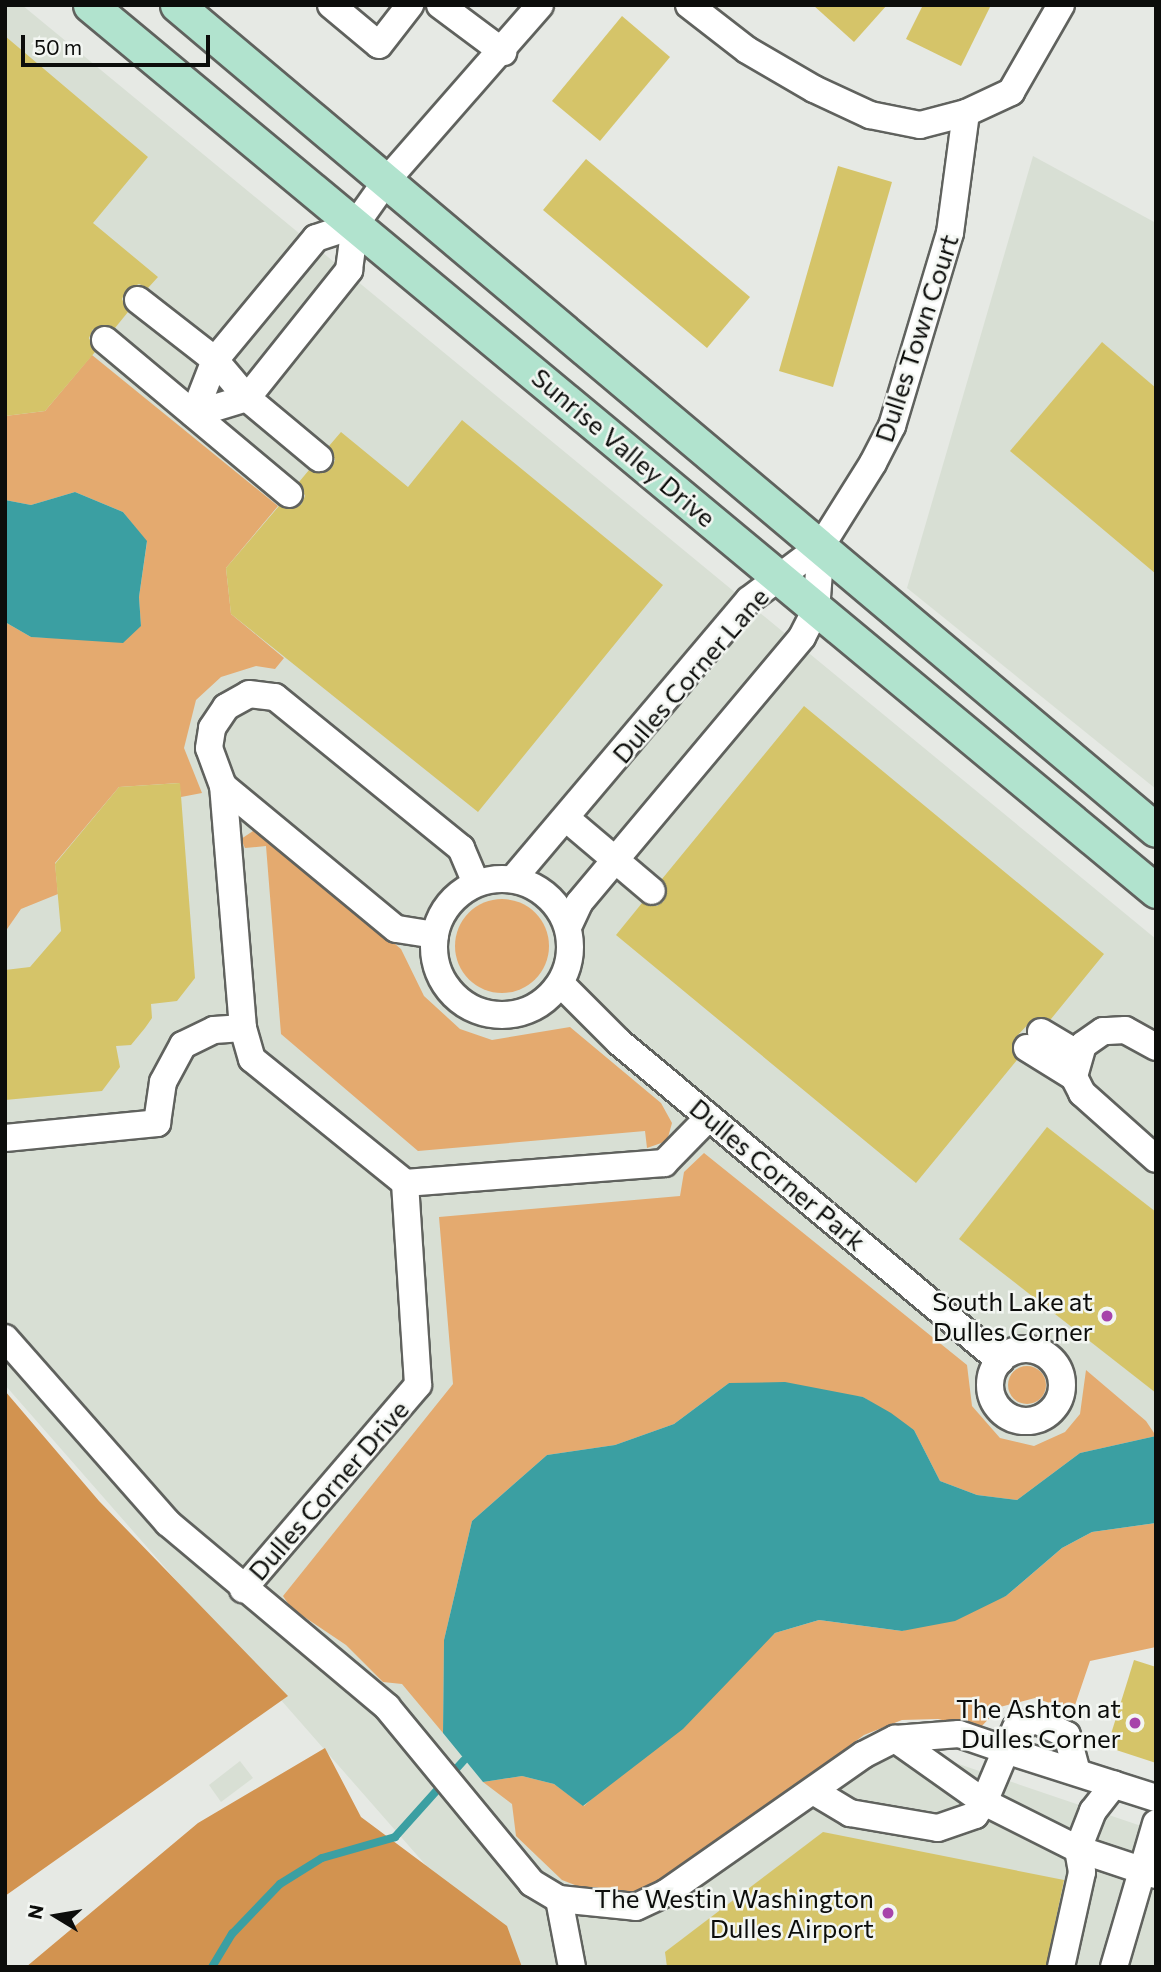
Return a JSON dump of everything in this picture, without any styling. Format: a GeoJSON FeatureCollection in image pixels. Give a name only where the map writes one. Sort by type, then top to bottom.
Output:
{"type":"FeatureCollection","features":[{"type":"Feature","properties":{"kind":"main road","name":"Sunrise Valley Drive"},"geometry":{"type":"LineString","coordinates":[[90,5],[1156,891]]}},
{"type":"Feature","properties":{"kind":"main road","name":"Sunrise Valley Drive"},"geometry":{"type":"LineString","coordinates":[[177,5],[1156,830]]}},
{"type":"Feature","properties":{"kind":"street"},"geometry":{"type":"LineString","coordinates":[[331,5],[379,45],[410,5]]}},
{"type":"Feature","properties":{"kind":"street"},"geometry":{"type":"LineString","coordinates":[[440,5],[503,51]]}},
{"type":"Feature","properties":{"kind":"street"},"geometry":{"type":"LineString","coordinates":[[194,414],[247,398],[349,270],[355,225],[387,180],[503,51],[540,5]]}},
{"type":"Feature","properties":{"kind":"street"},"geometry":{"type":"LineString","coordinates":[[688,5],[759,58],[870,115],[920,125],[966,113],[1012,92],[1061,5]]}},
{"type":"Feature","properties":{"kind":"street","name":"Dulles Town Court"},"geometry":{"type":"LineString","coordinates":[[821,546],[892,426],[950,233],[966,113]]}},
{"type":"Feature","properties":{"kind":"street"},"geometry":{"type":"LineString","coordinates":[[194,414],[215,360],[316,238],[355,225]]}},
{"type":"Feature","properties":{"kind":"street"},"geometry":{"type":"LineString","coordinates":[[138,300],[215,360],[247,398],[319,458]]}},
{"type":"Feature","properties":{"kind":"street"},"geometry":{"type":"LineString","coordinates":[[105,340],[289,494]]}},
{"type":"Feature","properties":{"kind":"street"},"geometry":{"type":"LineString","coordinates":[[568,927],[548,895],[513,879],[476,883],[456,896],[435,935],[434,958],[442,981],[477,1012],[524,1013],[545,1002],[561,984],[569,966],[568,927],[579,903],[802,636],[816,610],[821,546]]}},
{"type":"Feature","properties":{"kind":"street","name":"Dulles Corner Lane"},"geometry":{"type":"LineString","coordinates":[[513,879],[567,819],[749,600],[821,546]]}},
{"type":"Feature","properties":{"kind":"street"},"geometry":{"type":"LineString","coordinates":[[476,883],[461,848],[268,694],[234,701],[212,727],[209,748],[223,786],[243,1028],[252,1059],[405,1183],[664,1163],[709,1116]]}},
{"type":"Feature","properties":{"kind":"street"},"geometry":{"type":"LineString","coordinates":[[223,786],[396,929],[435,935]]}},
{"type":"Feature","properties":{"kind":"street"},"geometry":{"type":"LineString","coordinates":[[567,819],[617,858],[652,891]]}},
{"type":"Feature","properties":{"kind":"street","name":"Dulles Corner Park"},"geometry":{"type":"LineString","coordinates":[[561,984],[709,1116],[1000,1360]]}},
{"type":"Feature","properties":{"kind":"street"},"geometry":{"type":"LineString","coordinates":[[1156,1047],[1138,1034],[1114,1027],[1090,1036],[1076,1066],[1082,1093],[1156,1159]]}},
{"type":"Feature","properties":{"kind":"street"},"geometry":{"type":"LineString","coordinates":[[5,1138],[157,1123],[163,1082],[183,1045],[214,1030],[243,1028]]}},
{"type":"Feature","properties":{"kind":"street"},"geometry":{"type":"LineString","coordinates":[[1034,1040],[1076,1066]]}},
{"type":"Feature","properties":{"kind":"street","name":"Dulles Corner Drive"},"geometry":{"type":"LineString","coordinates":[[243,1589],[418,1385],[405,1183]]}},
{"type":"Feature","properties":{"kind":"street","name":"Dulles Corner Drive"},"geometry":{"type":"LineString","coordinates":[[5,1339],[168,1523],[243,1589],[387,1707],[532,1883],[559,1899]]}},
{"type":"Feature","properties":{"kind":"street"},"geometry":{"type":"LineString","coordinates":[[815,1792],[850,1813],[937,1828],[975,1815],[984,1801],[1016,1728],[1036,1720],[1067,1735],[1077,1772]]}},
{"type":"Feature","properties":{"kind":"street"},"geometry":{"type":"LineString","coordinates":[[572,1967],[559,1899],[636,1907],[666,1893],[895,1739],[959,1734],[1156,1798]]}},
{"type":"Feature","properties":{"kind":"street"},"geometry":{"type":"LineString","coordinates":[[895,1739],[984,1801],[1078,1849],[1148,1872]]}},
{"type":"Feature","properties":{"kind":"street"},"geometry":{"type":"LineString","coordinates":[[1061,1967],[1082,1872],[1078,1849],[1093,1811],[1114,1784]]}},
{"type":"Feature","properties":{"kind":"street"},"geometry":{"type":"LineString","coordinates":[[1114,1967],[1148,1872],[1156,1823]]}},
{"type":"Feature","properties":{"kind":"shaded area"},"geometry":{"type":"Polygon","coordinates":[[[5,5],[22,5],[1156,939],[1156,1484],[582,1636],[1156,1831],[1156,1967],[515,1967],[5,1385],[5,5]]]}},
{"type":"Feature","properties":{"kind":"shaded area"},"geometry":{"type":"Polygon","coordinates":[[[1033,156],[1156,223],[1156,789],[907,588],[1033,156]]]}},
{"type":"Feature","properties":{"kind":"shaded area"},"geometry":{"type":"Polygon","coordinates":[[[92,355],[278,506],[226,568],[231,614],[284,658],[275,669],[256,666],[221,677],[196,700],[184,748],[202,793],[181,797],[179,783],[119,787],[55,863],[58,894],[21,909],[5,932],[5,622],[31,637],[79,639],[141,626],[139,597],[147,542],[123,512],[75,492],[31,505],[5,500],[5,416],[45,411],[92,355]]]}},
{"type":"Feature","properties":{"kind":"shaded area"},"geometry":{"type":"Polygon","coordinates":[[[256,829],[401,949],[424,996],[460,1029],[492,1040],[570,1027],[661,1103],[672,1123],[667,1141],[647,1148],[645,1131],[418,1151],[281,1034],[266,846],[245,848],[241,839],[256,829]]]}},
{"type":"Feature","properties":{"kind":"shaded area"},"geometry":{"type":"Polygon","coordinates":[[[502,899],[520,903],[535,913],[545,928],[549,946],[545,964],[535,979],[520,989],[502,993],[484,989],[469,979],[459,964],[455,946],[459,928],[469,913],[484,903],[502,899]]]}},
{"type":"Feature","properties":{"kind":"shaded area"},"geometry":{"type":"Polygon","coordinates":[[[704,1153],[967,1365],[972,1406],[1000,1438],[1034,1446],[1065,1432],[1080,1414],[1086,1370],[1146,1421],[1156,1436],[1080,1453],[1017,1500],[977,1495],[940,1481],[914,1430],[863,1397],[729,1383],[674,1424],[615,1445],[547,1455],[472,1521],[444,1640],[443,1733],[402,1684],[383,1682],[346,1645],[291,1608],[283,1596],[453,1384],[439,1217],[680,1196],[684,1172],[704,1153]]]}},
{"type":"Feature","properties":{"kind":"shaded area"},"geometry":{"type":"Polygon","coordinates":[[[1027,1366],[1040,1372],[1046,1385],[1040,1398],[1027,1404],[1014,1398],[1008,1385],[1014,1372],[1027,1366]]]}},
{"type":"Feature","properties":{"kind":"shaded area"},"geometry":{"type":"Polygon","coordinates":[[[5,1391],[99,1501],[288,1696],[5,1896],[5,1391]]]}},
{"type":"Feature","properties":{"kind":"shaded area"},"geometry":{"type":"Polygon","coordinates":[[[1156,1523],[1156,1647],[1090,1661],[1073,1711],[1035,1698],[1000,1707],[979,1729],[938,1719],[902,1720],[864,1735],[663,1884],[635,1894],[593,1892],[562,1880],[516,1836],[512,1804],[483,1782],[522,1776],[554,1784],[584,1806],[775,1633],[819,1620],[902,1631],[1006,1596],[1062,1548],[1092,1532],[1156,1523]]]}},
{"type":"Feature","properties":{"kind":"shaded area"},"geometry":{"type":"Polygon","coordinates":[[[325,1748],[361,1817],[507,1926],[522,1967],[26,1967],[198,1823],[325,1748]]]}},
{"type":"Feature","properties":{"kind":"shaded area"},"geometry":{"type":"Polygon","coordinates":[[[240,1761],[253,1778],[221,1802],[209,1785],[240,1761]]]}},
{"type":"Feature","properties":{"kind":"water"},"geometry":{"type":"Polygon","coordinates":[[[75,492],[123,512],[147,541],[139,597],[141,626],[123,643],[31,637],[5,622],[5,500],[31,505],[75,492]]]}},
{"type":"Feature","properties":{"kind":"water"},"geometry":{"type":"Polygon","coordinates":[[[785,1382],[863,1397],[891,1413],[914,1430],[940,1481],[977,1495],[1017,1500],[1080,1453],[1156,1436],[1156,1523],[1092,1532],[1062,1548],[1006,1596],[955,1621],[902,1631],[819,1620],[775,1633],[683,1729],[583,1806],[554,1784],[522,1776],[483,1782],[443,1733],[444,1640],[472,1521],[547,1455],[615,1445],[674,1424],[729,1383],[785,1382]]]}},
{"type":"Feature","properties":{"kind":"building"},"geometry":{"type":"Polygon","coordinates":[[[813,5],[887,5],[854,42],[813,5]]]}},
{"type":"Feature","properties":{"kind":"building"},"geometry":{"type":"Polygon","coordinates":[[[923,5],[991,5],[961,66],[906,39],[923,5]]]}},
{"type":"Feature","properties":{"kind":"building"},"geometry":{"type":"Polygon","coordinates":[[[622,16],[670,57],[600,141],[552,101],[622,16]]]}},
{"type":"Feature","properties":{"kind":"building"},"geometry":{"type":"Polygon","coordinates":[[[5,36],[148,157],[93,223],[158,277],[148,288],[139,284],[126,290],[122,299],[128,312],[115,328],[93,329],[89,338],[95,352],[45,411],[5,416],[5,36]]]}},
{"type":"Feature","properties":{"kind":"building"},"geometry":{"type":"Polygon","coordinates":[[[586,159],[750,297],[707,348],[543,210],[586,159]]]}},
{"type":"Feature","properties":{"kind":"building"},"geometry":{"type":"Polygon","coordinates":[[[838,166],[892,182],[833,387],[779,371],[838,166]]]}},
{"type":"Feature","properties":{"kind":"building"},"geometry":{"type":"Polygon","coordinates":[[[1102,342],[1156,388],[1156,574],[1010,451],[1102,342]]]}},
{"type":"Feature","properties":{"kind":"building"},"geometry":{"type":"Polygon","coordinates":[[[462,420],[663,585],[478,812],[231,614],[226,568],[279,506],[301,505],[305,496],[299,482],[309,470],[331,469],[335,460],[329,446],[341,432],[408,487],[462,420]]]}},
{"type":"Feature","properties":{"kind":"building"},"geometry":{"type":"Polygon","coordinates":[[[804,706],[1104,954],[1051,1019],[1034,1018],[1014,1039],[1017,1060],[916,1183],[616,935],[642,903],[657,906],[664,901],[662,879],[804,706]]]}},
{"type":"Feature","properties":{"kind":"building"},"geometry":{"type":"Polygon","coordinates":[[[180,783],[195,978],[177,1001],[151,1004],[152,1018],[131,1045],[116,1046],[120,1067],[102,1091],[5,1100],[5,970],[30,967],[61,931],[55,864],[119,787],[180,783]]]}},
{"type":"Feature","properties":{"kind":"building","name":"South Lake at Dulles Corner"},"geometry":{"type":"Polygon","coordinates":[[[1047,1127],[1156,1212],[1156,1393],[959,1239],[1047,1127]]]}},
{"type":"Feature","properties":{"kind":"building","name":"The Ashton at Dulles Corner"},"geometry":{"type":"Polygon","coordinates":[[[1134,1660],[1156,1667],[1156,1763],[1107,1747],[1134,1660]]]}},
{"type":"Feature","properties":{"kind":"building","name":"The Westin Washington Dulles Airport"},"geometry":{"type":"Polygon","coordinates":[[[823,1832],[1064,1880],[1046,1967],[667,1967],[665,1952],[823,1832]]]}},
{"type":"Feature","properties":{"kind":"waterway"},"geometry":{"type":"LineString","coordinates":[[212,1967],[232,1934],[280,1884],[322,1858],[395,1837],[464,1760]]}},
{"type":"Feature","properties":{"kind":"place","name":"South Lake at Dulles Corner"},"geometry":{"type":"Point","coordinates":[1107,1316]}},
{"type":"Feature","properties":{"kind":"place","name":"The Ashton at Dulles Corner"},"geometry":{"type":"Point","coordinates":[1135,1723]}},
{"type":"Feature","properties":{"kind":"place","name":"The Westin Washington Dulles Airport"},"geometry":{"type":"Point","coordinates":[888,1913]}}]}
